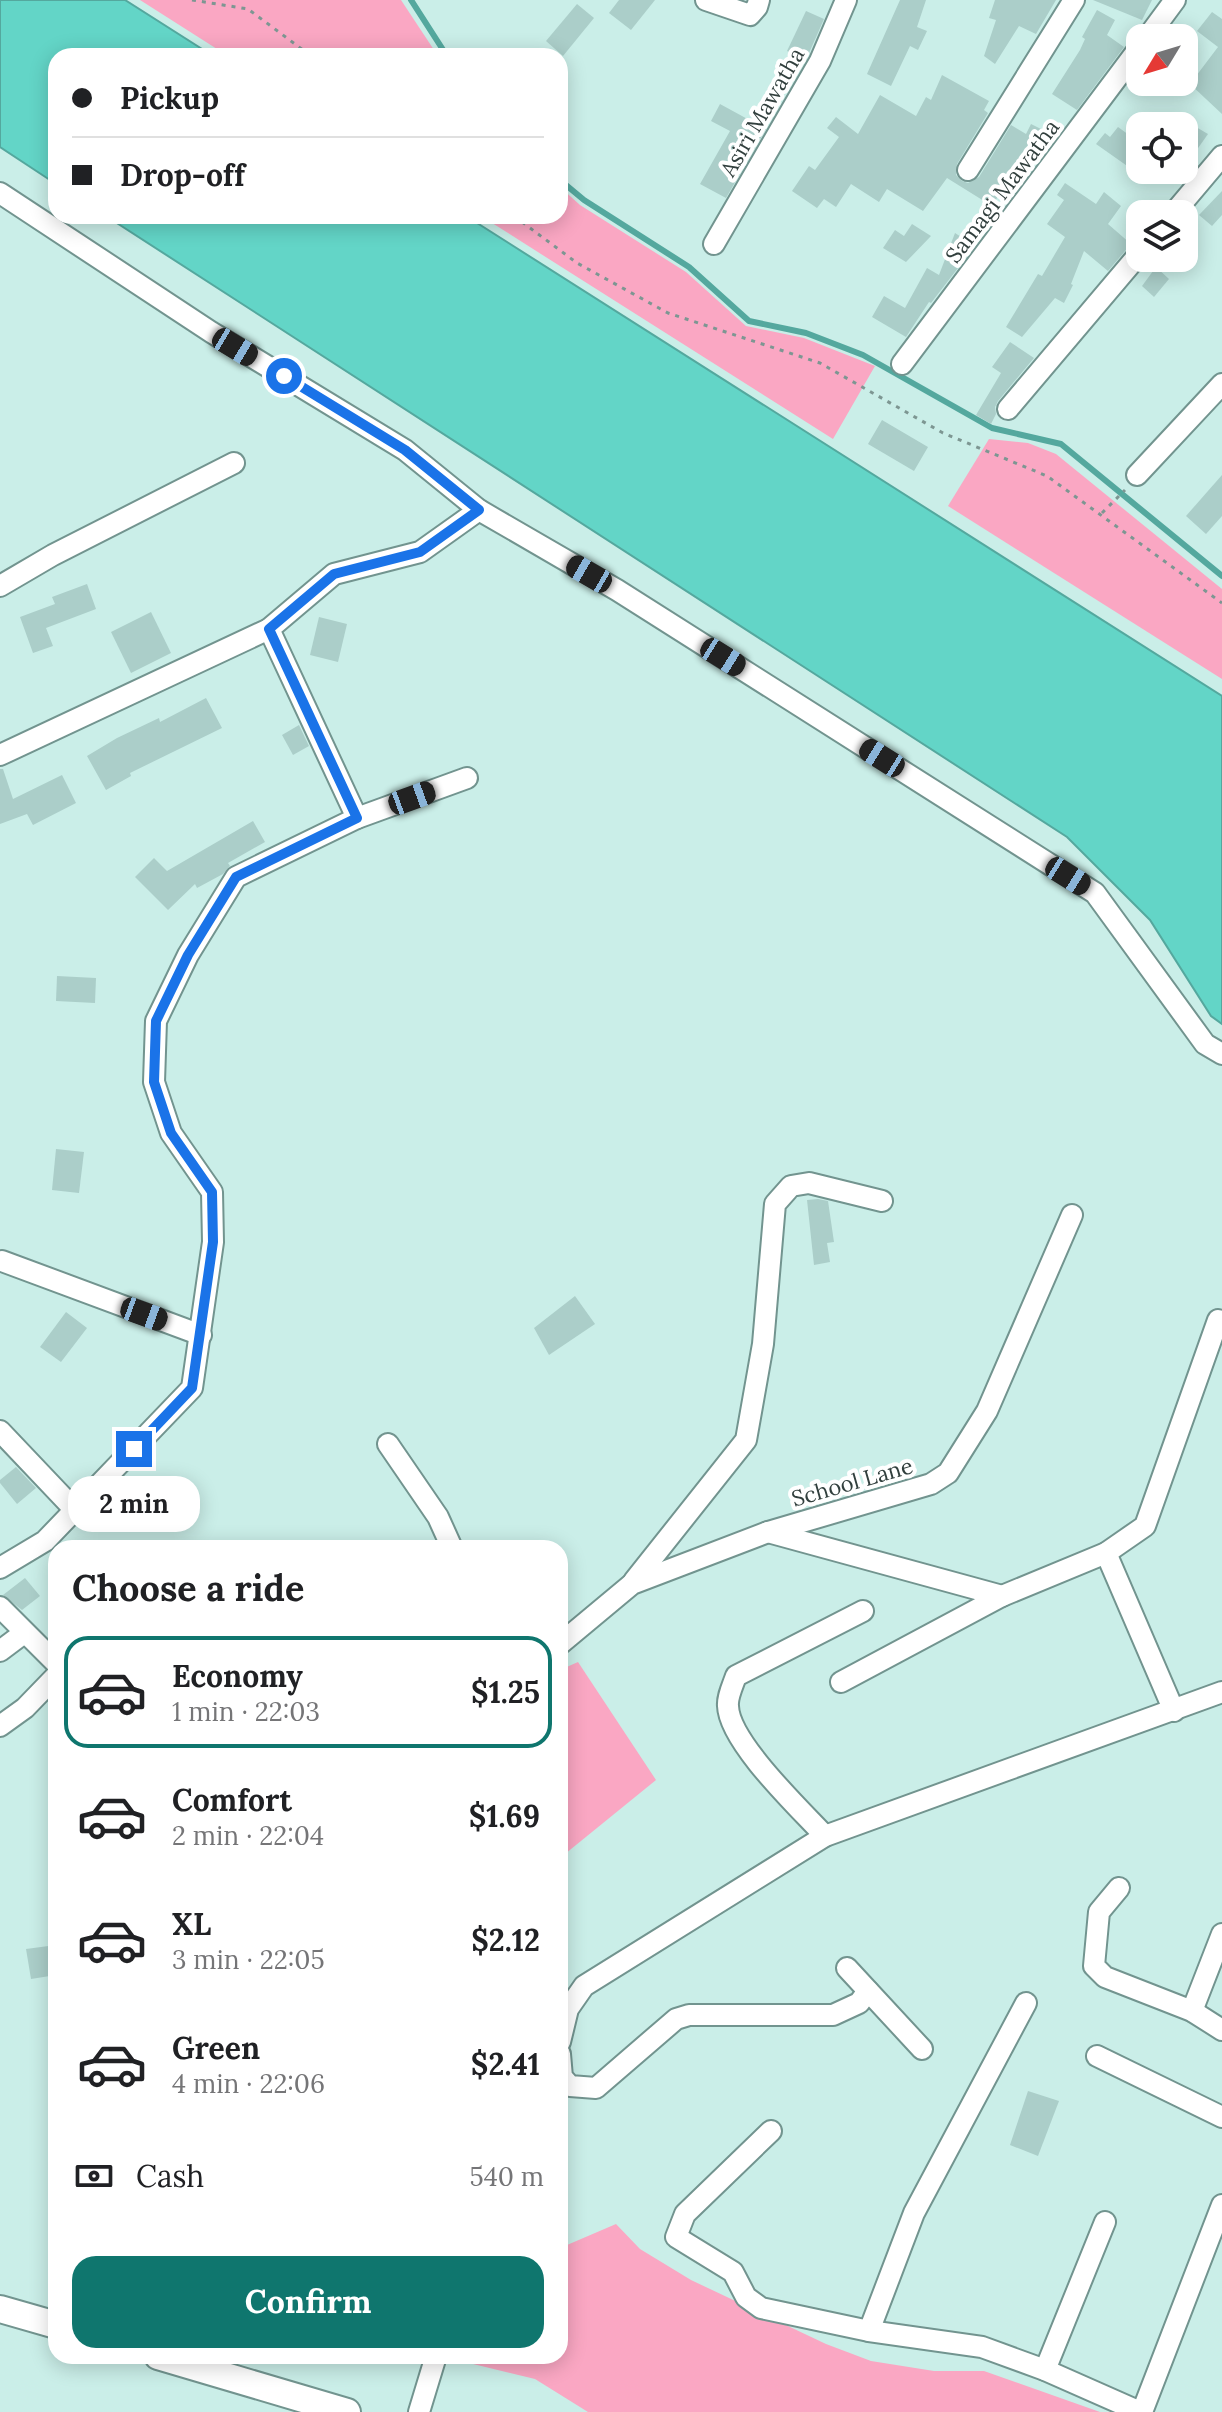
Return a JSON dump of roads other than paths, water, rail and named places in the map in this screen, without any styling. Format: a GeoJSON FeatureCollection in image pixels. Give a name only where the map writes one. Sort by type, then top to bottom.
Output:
{"type":"FeatureCollection","features":[{"type":"Feature","properties":{"kind":"street"},"geometry":{"type":"LineString","coordinates":[[706,0],[750,15],[759,0]]}},
{"type":"Feature","properties":{"kind":"street","name":"Asiri Mawatha"},"geometry":{"type":"LineString","coordinates":[[714,244],[820,61],[846,0]]}},
{"type":"Feature","properties":{"kind":"street"},"geometry":{"type":"LineString","coordinates":[[968,170],[1074,0]]}},
{"type":"Feature","properties":{"kind":"street"},"geometry":{"type":"LineString","coordinates":[[1157,24],[1175,0]]}},
{"type":"Feature","properties":{"kind":"street","name":"Samagi Mawatha"},"geometry":{"type":"LineString","coordinates":[[902,364],[1126,66]]}},
{"type":"Feature","properties":{"kind":"street"},"geometry":{"type":"LineString","coordinates":[[1185,200],[1222,156]]}},
{"type":"Feature","properties":{"kind":"street"},"geometry":{"type":"LineString","coordinates":[[0,193],[211,332],[405,450],[479,510],[617,590],[1095,893],[1205,1044],[1222,1054]]}},
{"type":"Feature","properties":{"kind":"street"},"geometry":{"type":"LineString","coordinates":[[1008,409],[1126,270]]}},
{"type":"Feature","properties":{"kind":"street"},"geometry":{"type":"LineString","coordinates":[[1132,481],[1222,384]]}},
{"type":"Feature","properties":{"kind":"street"},"geometry":{"type":"LineString","coordinates":[[0,586],[53,555],[234,463]]}},
{"type":"Feature","properties":{"kind":"street"},"geometry":{"type":"LineString","coordinates":[[0,755],[269,629],[334,574],[420,552],[479,510]]}},
{"type":"Feature","properties":{"kind":"street"},"geometry":{"type":"LineString","coordinates":[[269,629],[357,818]]}},
{"type":"Feature","properties":{"kind":"street"},"geometry":{"type":"LineString","coordinates":[[0,1568],[45,1541],[192,1388],[213,1242],[212,1192],[171,1133],[154,1082],[156,1021],[188,955],[236,877],[357,818],[467,778]]}},
{"type":"Feature","properties":{"kind":"street"},"geometry":{"type":"LineString","coordinates":[[632,1584],[746,1440],[763,1344],[775,1204],[791,1186],[809,1183],[882,1201]]}},
{"type":"Feature","properties":{"kind":"street","name":"School Lane"},"geometry":{"type":"LineString","coordinates":[[568,1637],[632,1584],[768,1532],[931,1484],[948,1473],[987,1411],[1072,1215]]}},
{"type":"Feature","properties":{"kind":"street"},"geometry":{"type":"LineString","coordinates":[[2,1261],[201,1335]]}},
{"type":"Feature","properties":{"kind":"street"},"geometry":{"type":"LineString","coordinates":[[841,1682],[1002,1596],[1106,1553],[1145,1526],[1218,1320]]}},
{"type":"Feature","properties":{"kind":"street"},"geometry":{"type":"LineString","coordinates":[[0,1431],[75,1510]]}},
{"type":"Feature","properties":{"kind":"street"},"geometry":{"type":"LineString","coordinates":[[388,1444],[438,1517],[448,1540]]}},
{"type":"Feature","properties":{"kind":"street"},"geometry":{"type":"LineString","coordinates":[[768,1532],[1002,1596]]}},
{"type":"Feature","properties":{"kind":"street"},"geometry":{"type":"LineString","coordinates":[[1106,1553],[1174,1711]]}},
{"type":"Feature","properties":{"kind":"street"},"geometry":{"type":"LineString","coordinates":[[0,1607],[48,1656]]}},
{"type":"Feature","properties":{"kind":"street"},"geometry":{"type":"LineString","coordinates":[[825,1836],[769,1776],[732,1725],[727,1704],[736,1676],[863,1611]]}},
{"type":"Feature","properties":{"kind":"street"},"geometry":{"type":"LineString","coordinates":[[0,1651],[24,1633]]}},
{"type":"Feature","properties":{"kind":"street"},"geometry":{"type":"LineString","coordinates":[[0,1726],[25,1708],[48,1684]]}},
{"type":"Feature","properties":{"kind":"street"},"geometry":{"type":"LineString","coordinates":[[568,2009],[584,1986],[825,1836],[1222,1692]]}},
{"type":"Feature","properties":{"kind":"street"},"geometry":{"type":"LineString","coordinates":[[1119,1888],[1099,1912],[1094,1966],[1105,1977],[1192,2011],[1222,2030]]}},
{"type":"Feature","properties":{"kind":"street"},"geometry":{"type":"LineString","coordinates":[[1192,2011],[1222,1934]]}},
{"type":"Feature","properties":{"kind":"street"},"geometry":{"type":"LineString","coordinates":[[847,1968],[922,2049]]}},
{"type":"Feature","properties":{"kind":"street"},"geometry":{"type":"LineString","coordinates":[[568,2091],[596,2088],[676,2019],[689,2015],[833,2015],[859,2003],[868,1991]]}},
{"type":"Feature","properties":{"kind":"street"},"geometry":{"type":"LineString","coordinates":[[869,2331],[914,2213],[1026,2003]]}},
{"type":"Feature","properties":{"kind":"street"},"geometry":{"type":"LineString","coordinates":[[1097,2056],[1222,2117]]}},
{"type":"Feature","properties":{"kind":"street"},"geometry":{"type":"LineString","coordinates":[[771,2131],[685,2214],[676,2237],[733,2272],[746,2297],[761,2308],[869,2331],[982,2347],[1045,2370],[1141,2412],[1222,2205]]}},
{"type":"Feature","properties":{"kind":"street"},"geometry":{"type":"LineString","coordinates":[[1045,2370],[1105,2222]]}},
{"type":"Feature","properties":{"kind":"street"},"geometry":{"type":"LineString","coordinates":[[0,2309],[48,2323]]}},
{"type":"Feature","properties":{"kind":"street"},"geometry":{"type":"LineString","coordinates":[[193,2364],[347,2412]]}},
{"type":"Feature","properties":{"kind":"street"},"geometry":{"type":"LineString","coordinates":[[419,2412],[434,2364]]}},
{"type":"Feature","properties":{"kind":"waterway"},"geometry":{"type":"LineString","coordinates":[[411,0],[442,48]]}},
{"type":"Feature","properties":{"kind":"waterway"},"geometry":{"type":"LineString","coordinates":[[568,187],[689,267],[749,321],[806,333],[863,355],[992,428],[1061,444],[1222,576]]}}]}
